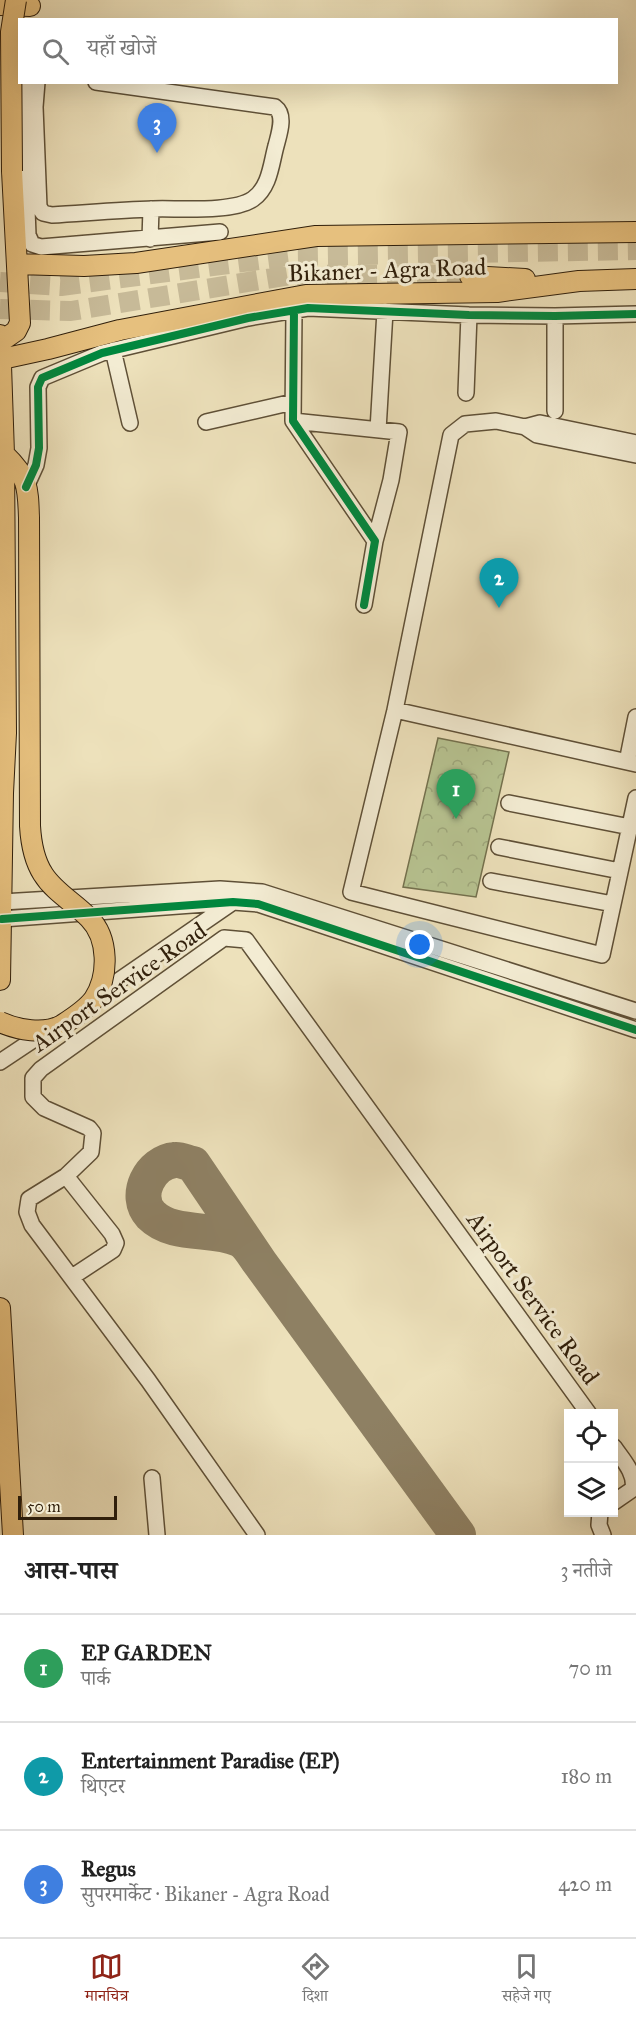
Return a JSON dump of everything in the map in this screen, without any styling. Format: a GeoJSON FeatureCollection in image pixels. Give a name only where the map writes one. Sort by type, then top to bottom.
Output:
{"type":"FeatureCollection","features":[{"type":"Feature","properties":{"kind":"main road"},"geometry":{"type":"LineString","coordinates":[[0,5],[26,6]]}},
{"type":"Feature","properties":{"kind":"main road"},"geometry":{"type":"LineString","coordinates":[[1,350],[20,323],[12,171],[11,32],[18,20]]}},
{"type":"Feature","properties":{"kind":"main road","name":"Bikaner - Agra Road"},"geometry":{"type":"LineString","coordinates":[[17,264],[84,266],[136,263],[221,241],[316,236],[636,232]]}},
{"type":"Feature","properties":{"kind":"main road"},"geometry":{"type":"LineString","coordinates":[[470,276],[579,281]]}},
{"type":"Feature","properties":{"kind":"main road","name":"Bikaner - Agra Road"},"geometry":{"type":"LineString","coordinates":[[1,350],[48,349],[120,330],[306,295],[497,292],[579,281],[636,279]]}},
{"type":"Feature","properties":{"kind":"main road"},"geometry":{"type":"LineString","coordinates":[[0,335],[4,454],[6,733],[0,980]]}},
{"type":"Feature","properties":{"kind":"main road"},"geometry":{"type":"LineString","coordinates":[[0,1022],[13,1028],[31,1030],[57,1027],[73,1018],[93,999],[104,972],[104,950],[98,930],[91,919],[43,875],[33,851],[30,815],[29,518],[26,486],[19,469],[4,454]]}},
{"type":"Feature","properties":{"kind":"main road"},"geometry":{"type":"LineString","coordinates":[[0,1308],[14,1535]]}},
{"type":"Feature","properties":{"kind":"street"},"geometry":{"type":"LineString","coordinates":[[23,84],[29,107],[28,235],[32,244],[41,247],[150,239],[221,241],[218,208]]}},
{"type":"Feature","properties":{"kind":"street"},"geometry":{"type":"LineString","coordinates":[[29,107],[36,84]]}},
{"type":"Feature","properties":{"kind":"street"},"geometry":{"type":"LineString","coordinates":[[30,142],[39,207],[43,213],[52,215],[151,209],[218,208],[246,203],[255,198],[265,187],[282,116],[275,107],[110,84]]}},
{"type":"Feature","properties":{"kind":"street"},"geometry":{"type":"LineString","coordinates":[[150,239],[151,209]]}},
{"type":"Feature","properties":{"kind":"street"},"geometry":{"type":"LineString","coordinates":[[26,486],[36,465],[39,448],[38,387],[42,378],[113,350],[248,318],[308,308],[469,315],[636,314]]}},
{"type":"Feature","properties":{"kind":"street"},"geometry":{"type":"LineString","coordinates":[[294,310],[293,421],[375,541]]}},
{"type":"Feature","properties":{"kind":"street"},"geometry":{"type":"LineString","coordinates":[[378,430],[385,311]]}},
{"type":"Feature","properties":{"kind":"street"},"geometry":{"type":"LineString","coordinates":[[466,393],[469,315]]}},
{"type":"Feature","properties":{"kind":"street"},"geometry":{"type":"LineString","coordinates":[[555,316],[555,411]]}},
{"type":"Feature","properties":{"kind":"street"},"geometry":{"type":"LineString","coordinates":[[113,350],[130,423]]}},
{"type":"Feature","properties":{"kind":"street"},"geometry":{"type":"LineString","coordinates":[[206,422],[293,402]]}},
{"type":"Feature","properties":{"kind":"street"},"geometry":{"type":"LineString","coordinates":[[293,421],[399,432],[391,480],[375,541],[364,605]]}},
{"type":"Feature","properties":{"kind":"street"},"geometry":{"type":"LineString","coordinates":[[636,455],[537,435],[525,427],[496,422],[465,424],[451,435],[395,710],[351,892],[602,955],[636,798]]}},
{"type":"Feature","properties":{"kind":"street"},"geometry":{"type":"LineString","coordinates":[[525,427],[540,423],[636,444]]}},
{"type":"Feature","properties":{"kind":"street"},"geometry":{"type":"LineString","coordinates":[[395,710],[632,763],[636,717]]}},
{"type":"Feature","properties":{"kind":"street"},"geometry":{"type":"LineString","coordinates":[[509,803],[630,827]]}},
{"type":"Feature","properties":{"kind":"street"},"geometry":{"type":"LineString","coordinates":[[499,847],[620,872]]}},
{"type":"Feature","properties":{"kind":"street"},"geometry":{"type":"LineString","coordinates":[[491,881],[613,904]]}},
{"type":"Feature","properties":{"kind":"street"},"geometry":{"type":"LineString","coordinates":[[2,910],[220,889],[262,892],[636,1011]]}},
{"type":"Feature","properties":{"kind":"street"},"geometry":{"type":"LineString","coordinates":[[0,1062],[233,902]]}},
{"type":"Feature","properties":{"kind":"street"},"geometry":{"type":"LineString","coordinates":[[2,910],[233,902],[258,904],[636,1030]]}},
{"type":"Feature","properties":{"kind":"street","name":"Airport Service Road"},"geometry":{"type":"LineString","coordinates":[[257,1535],[148,1380],[32,1225],[27,1212],[29,1199],[66,1176],[91,1152],[93,1133],[89,1128],[44,1108],[33,1097],[33,1078],[41,1069],[224,938],[246,940],[586,1409]]}},
{"type":"Feature","properties":{"kind":"street"},"geometry":{"type":"LineString","coordinates":[[66,1176],[112,1234],[116,1243],[113,1250],[72,1277]]}},
{"type":"Feature","properties":{"kind":"street"},"geometry":{"type":"LineString","coordinates":[[618,1453],[630,1470],[634,1483],[633,1489],[618,1499]]}},
{"type":"Feature","properties":{"kind":"street"},"geometry":{"type":"LineString","coordinates":[[152,1478],[157,1535]]}},
{"type":"Feature","properties":{"kind":"street"},"geometry":{"type":"LineString","coordinates":[[600,1517],[599,1525],[603,1535]]}},
{"type":"Feature","properties":{"kind":"green space"},"geometry":{"type":"Polygon","coordinates":[[[438,738],[509,752],[476,897],[403,887],[438,738]]]}},
{"type":"Feature","properties":{"kind":"taxiway"},"geometry":{"type":"LineString","coordinates":[[260,1263],[248,1246],[239,1239],[217,1233],[181,1229],[160,1222],[151,1215],[146,1207],[144,1190],[152,1173],[166,1162],[175,1160],[193,1164],[260,1263],[458,1535]]}},
{"type":"Feature","properties":{"kind":"tunnel"},"geometry":{"type":"LineString","coordinates":[[0,282],[61,286],[289,256],[636,250]]}},
{"type":"Feature","properties":{"kind":"tunnel"},"geometry":{"type":"LineString","coordinates":[[0,309],[71,311],[291,275],[470,276]]}},
{"type":"Feature","properties":{"kind":"cycle path"},"geometry":{"type":"LineString","coordinates":[[26,487],[36,465],[39,448],[38,387],[42,378],[102,353],[248,318],[308,308],[469,315],[636,314]]}},
{"type":"Feature","properties":{"kind":"cycle path"},"geometry":{"type":"LineString","coordinates":[[294,311],[293,421],[375,541],[364,605]]}},
{"type":"Feature","properties":{"kind":"cycle path"},"geometry":{"type":"LineString","coordinates":[[2,919],[233,902],[258,904],[636,1030]]}},
{"type":"Feature","properties":{"kind":"place","name":"Regus"},"geometry":{"type":"Point","coordinates":[157,153]}},
{"type":"Feature","properties":{"kind":"place","name":"Entertainment Paradise (EP)"},"geometry":{"type":"Point","coordinates":[499,608]}},
{"type":"Feature","properties":{"kind":"place","name":"EP GARDEN"},"geometry":{"type":"Point","coordinates":[456,819]}}]}
